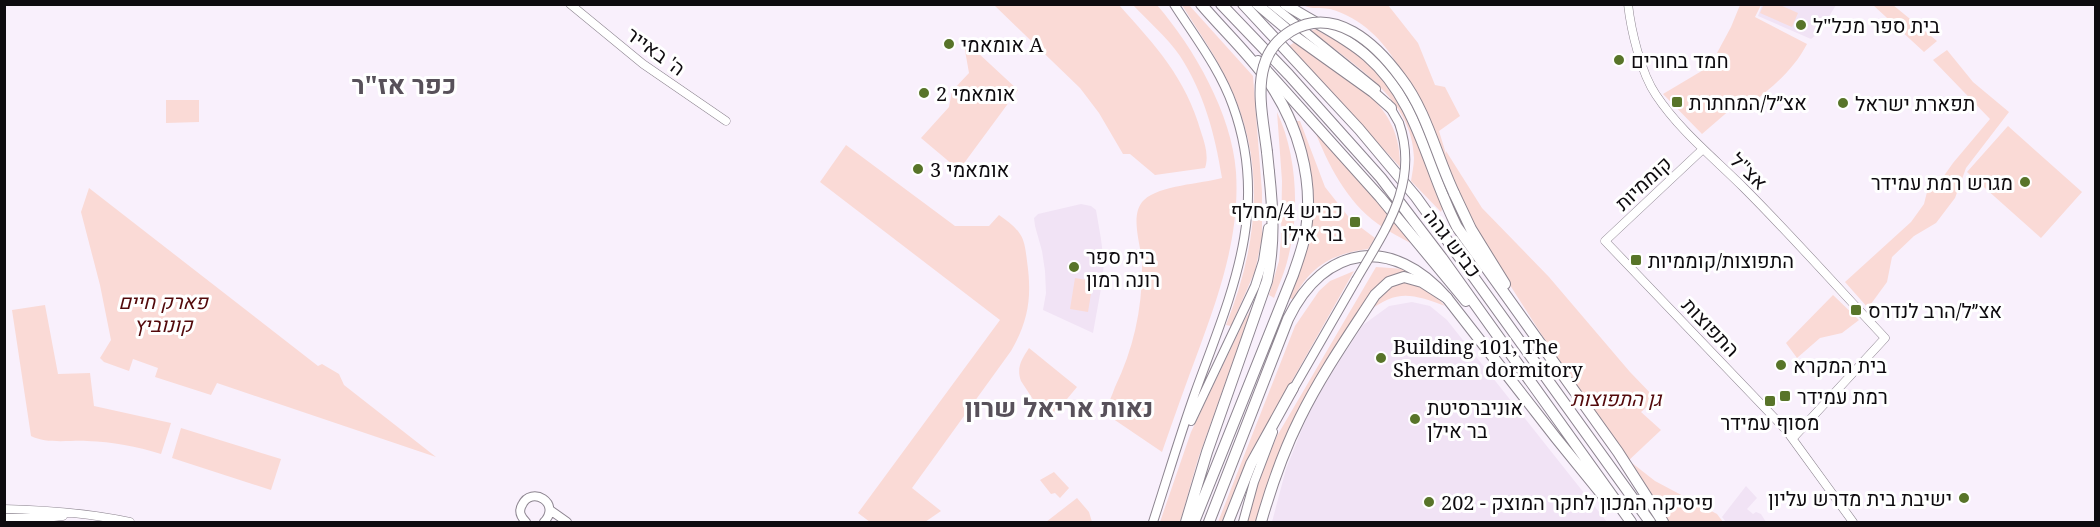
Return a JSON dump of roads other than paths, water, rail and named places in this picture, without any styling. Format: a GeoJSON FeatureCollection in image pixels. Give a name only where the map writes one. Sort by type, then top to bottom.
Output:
{"type":"FeatureCollection","features":[{"type":"Feature","properties":{"kind":"highway"},"geometry":{"type":"LineString","coordinates":[[1203,4],[1285,90],[1373,189],[1520,366]]}},
{"type":"Feature","properties":{"kind":"highway"},"geometry":{"type":"LineString","coordinates":[[1194,522],[1295,267],[1304,239],[1308,206],[1302,154],[1276,94],[1267,79],[1203,4]]}},
{"type":"Feature","properties":{"kind":"highway","name":"כביש גהה"},"geometry":{"type":"LineString","coordinates":[[1221,4],[1289,75],[1381,178],[1442,258],[1630,522]]}},
{"type":"Feature","properties":{"kind":"highway","name":"כביש גהה"},"geometry":{"type":"LineString","coordinates":[[1243,4],[1359,129],[1416,197],[1650,522]]}},
{"type":"Feature","properties":{"kind":"highway"},"geometry":{"type":"LineString","coordinates":[[1257,4],[1296,37],[1373,92],[1391,108]]}},
{"type":"Feature","properties":{"kind":"highway"},"geometry":{"type":"LineString","coordinates":[[1285,4],[1358,49],[1393,84],[1413,118],[1457,226],[1624,462],[1663,522]]}},
{"type":"Feature","properties":{"kind":"highway"},"geometry":{"type":"LineString","coordinates":[[1186,522],[1204,460],[1267,280],[1272,255],[1273,229],[1261,81],[1263,68],[1272,49],[1286,34],[1302,26],[1318,23],[1350,29],[1367,41],[1403,80],[1419,109],[1471,229],[1549,356]]}},
{"type":"Feature","properties":{"kind":"highway"},"geometry":{"type":"LineString","coordinates":[[1209,522],[1288,319],[1299,299],[1324,272],[1341,262],[1377,256],[1395,259],[1432,281],[1556,438],[1626,522]]}},
{"type":"Feature","properties":{"kind":"highway"},"geometry":{"type":"LineString","coordinates":[[1261,522],[1278,467],[1300,418],[1331,363],[1375,295],[1389,282],[1404,277],[1422,282],[1447,298]]}},
{"type":"Feature","properties":{"kind":"highway"},"geometry":{"type":"LineString","coordinates":[[1228,522],[1251,464],[1293,388]]}},
{"type":"Feature","properties":{"kind":"main road"},"geometry":{"type":"LineString","coordinates":[[1153,522],[1237,276],[1246,236],[1248,192],[1244,145],[1228,93],[1214,65],[1174,4]]}},
{"type":"Feature","properties":{"kind":"main road"},"geometry":{"type":"LineString","coordinates":[[1243,522],[1258,469],[1293,388],[1386,228],[1406,173],[1406,151],[1399,123],[1391,108],[1372,85],[1271,4]]}},
{"type":"Feature","properties":{"kind":"main road"},"geometry":{"type":"LineString","coordinates":[[1164,489],[1202,395],[1257,279],[1263,261],[1267,236],[1269,172]]}},
{"type":"Feature","properties":{"kind":"main road"},"geometry":{"type":"LineString","coordinates":[[522,520],[521,506],[531,497],[544,499],[550,510],[567,522]]}},
{"type":"Feature","properties":{"kind":"main road"},"geometry":{"type":"LineString","coordinates":[[545,522],[550,510]]}},
{"type":"Feature","properties":{"kind":"street","name":"ה' באייר"},"geometry":{"type":"LineString","coordinates":[[570,4],[643,64],[726,121]]}},
{"type":"Feature","properties":{"kind":"street","name":"אצ\"ל"},"geometry":{"type":"LineString","coordinates":[[1628,4],[1630,26],[1655,94],[1679,124],[1885,338],[1792,438]]}},
{"type":"Feature","properties":{"kind":"street","name":"קוממיות"},"geometry":{"type":"LineString","coordinates":[[1605,241],[1703,149]]}},
{"type":"Feature","properties":{"kind":"street","name":"התפוצות"},"geometry":{"type":"LineString","coordinates":[[1605,241],[1745,385],[1792,438],[1853,522]]}},
{"type":"Feature","properties":{"kind":"street"},"geometry":{"type":"LineString","coordinates":[[4,509],[45,510],[130,522]]}},
{"type":"Feature","properties":{"kind":"street"},"geometry":{"type":"LineString","coordinates":[[4,518],[44,518],[74,514]]}},
{"type":"Feature","properties":{"kind":"place","name":"בית ספר מכל\"ל"},"geometry":{"type":"Point","coordinates":[1801,25]}},
{"type":"Feature","properties":{"kind":"place","name":"אומאמי A"},"geometry":{"type":"Point","coordinates":[949,44]}},
{"type":"Feature","properties":{"kind":"place","name":"חמד בחורים"},"geometry":{"type":"Point","coordinates":[1619,60]}},
{"type":"Feature","properties":{"kind":"place","name":"אומאמי 2"},"geometry":{"type":"Point","coordinates":[924,93]}},
{"type":"Feature","properties":{"kind":"place","name":"אצ״ל/המחתרת"},"geometry":{"type":"Point","coordinates":[1677,102]}},
{"type":"Feature","properties":{"kind":"place","name":"תפארת ישראל"},"geometry":{"type":"Point","coordinates":[1843,103]}},
{"type":"Feature","properties":{"kind":"place","name":"אומאמי 3"},"geometry":{"type":"Point","coordinates":[918,169]}},
{"type":"Feature","properties":{"kind":"place","name":"מגרש רמת עמידר"},"geometry":{"type":"Point","coordinates":[2025,182]}},
{"type":"Feature","properties":{"kind":"place","name":"כביש 4/מחלף בר אילן"},"geometry":{"type":"Point","coordinates":[1355,222]}},
{"type":"Feature","properties":{"kind":"place","name":"התפוצות/קוממיות"},"geometry":{"type":"Point","coordinates":[1636,260]}},
{"type":"Feature","properties":{"kind":"place","name":"בית ספר רונה רמון"},"geometry":{"type":"Point","coordinates":[1074,267]}},
{"type":"Feature","properties":{"kind":"place","name":"אצ״ל/הרב לנדרס"},"geometry":{"type":"Point","coordinates":[1856,310]}},
{"type":"Feature","properties":{"kind":"place","name":"Building 101, The Sherman dormitory"},"geometry":{"type":"Point","coordinates":[1381,358]}},
{"type":"Feature","properties":{"kind":"place","name":"בית המקרא"},"geometry":{"type":"Point","coordinates":[1781,365]}},
{"type":"Feature","properties":{"kind":"place","name":"רמת עמידר"},"geometry":{"type":"Point","coordinates":[1785,396]}},
{"type":"Feature","properties":{"kind":"place","name":"מסוף עמידר"},"geometry":{"type":"Point","coordinates":[1770,401]}},
{"type":"Feature","properties":{"kind":"place","name":"אוניברסיטת בר אילן"},"geometry":{"type":"Point","coordinates":[1415,419]}},
{"type":"Feature","properties":{"kind":"place","name":"ישיבת בית מדרש עליון"},"geometry":{"type":"Point","coordinates":[1964,498]}},
{"type":"Feature","properties":{"kind":"place","name":"202 - פיסיקה המכון לחקר המוצק"},"geometry":{"type":"Point","coordinates":[1429,502]}},
{"type":"Feature","properties":{"kind":"district","name":"כפר אז\"ר"},"geometry":{"type":"Point","coordinates":[404,84]}},
{"type":"Feature","properties":{"kind":"district","name":"נאות אריאל שרון"},"geometry":{"type":"Point","coordinates":[1059,407]}},
{"type":"Feature","properties":{"kind":"park label","name":"פארק חיים קונוביץ"},"geometry":{"type":"Point","coordinates":[163,312]}},
{"type":"Feature","properties":{"kind":"park label","name":"גן התפוצות"},"geometry":{"type":"Point","coordinates":[1616,398]}}]}
